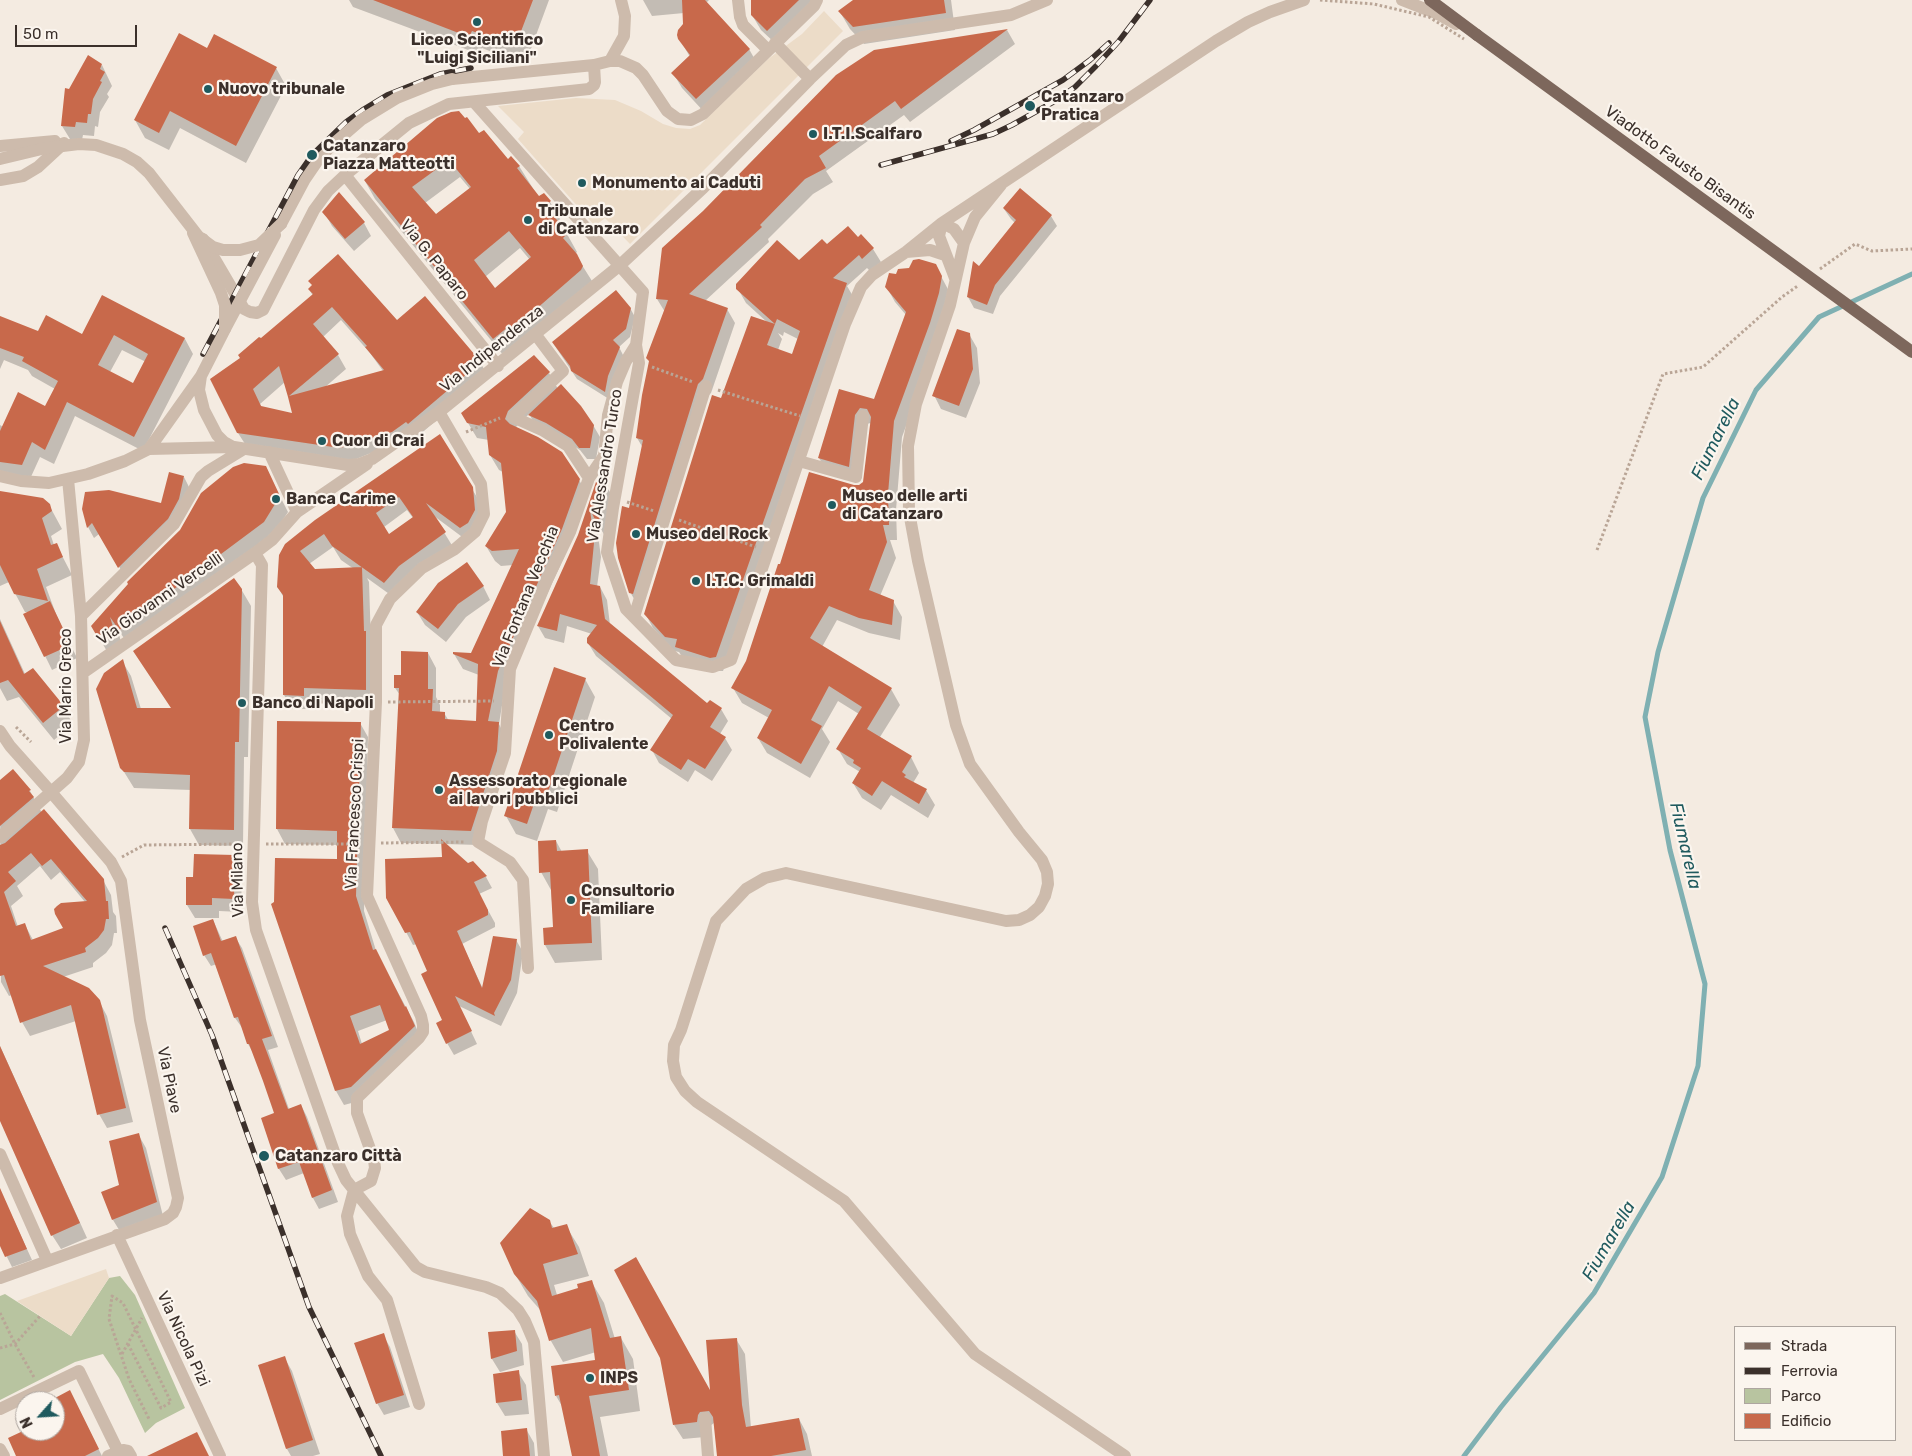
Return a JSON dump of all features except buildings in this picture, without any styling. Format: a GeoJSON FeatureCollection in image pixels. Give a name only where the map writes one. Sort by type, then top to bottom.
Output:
{"type":"FeatureCollection","features":[{"type":"Feature","properties":{"kind":"main road","name":"Viadotto Fausto Bisantis"},"geometry":{"type":"LineString","coordinates":[[1433,1],[1912,352]]}},
{"type":"Feature","properties":{"kind":"street"},"geometry":{"type":"LineString","coordinates":[[610,61],[624,36],[625,16],[621,0]]}},
{"type":"Feature","properties":{"kind":"street"},"geometry":{"type":"LineString","coordinates":[[738,0],[743,25],[810,79]]}},
{"type":"Feature","properties":{"kind":"street"},"geometry":{"type":"LineString","coordinates":[[0,476],[48,483],[68,480],[125,461],[149,450],[201,376],[209,357],[305,178],[318,160],[345,133],[369,115],[397,98],[432,84],[452,79],[620,61],[636,68],[667,111],[678,119],[691,120],[703,114],[814,6],[817,0]]}},
{"type":"Feature","properties":{"kind":"street","name":"Via Indipendenza"},"geometry":{"type":"LineString","coordinates":[[255,553],[272,540],[297,512],[382,454],[439,412],[619,266],[703,188],[846,45],[863,37],[1011,15],[1047,0]]}},
{"type":"Feature","properties":{"kind":"street","name":"Via Alessandro Turco"},"geometry":{"type":"LineString","coordinates":[[619,266],[643,292],[636,345],[639,363],[607,552],[626,609],[676,660],[713,667],[731,660],[845,324],[861,287],[872,275],[942,224],[1216,41],[1248,22],[1304,0]]}},
{"type":"Feature","properties":{"kind":"street"},"geometry":{"type":"LineString","coordinates":[[1402,0],[1438,14],[1477,35]]}},
{"type":"Feature","properties":{"kind":"street"},"geometry":{"type":"LineString","coordinates":[[0,139],[86,139],[113,144],[139,157],[152,168],[192,222],[244,309],[258,313],[263,310],[314,210],[328,191],[409,123],[449,104],[589,89],[596,82],[594,65]]}},
{"type":"Feature","properties":{"kind":"street"},"geometry":{"type":"LineString","coordinates":[[474,102],[619,266]]}},
{"type":"Feature","properties":{"kind":"street"},"geometry":{"type":"LineString","coordinates":[[0,146],[67,139]]}},
{"type":"Feature","properties":{"kind":"street"},"geometry":{"type":"LineString","coordinates":[[0,180],[24,176],[38,167],[67,139]]}},
{"type":"Feature","properties":{"kind":"street"},"geometry":{"type":"LineString","coordinates":[[0,159],[66,144],[96,145],[124,154],[149,173],[198,236],[213,247],[231,252],[259,245],[281,224]]}},
{"type":"Feature","properties":{"kind":"street"},"geometry":{"type":"LineString","coordinates":[[0,174],[24,176]]}},
{"type":"Feature","properties":{"kind":"street","name":"Via G. Paparo"},"geometry":{"type":"LineString","coordinates":[[345,175],[498,366]]}},
{"type":"Feature","properties":{"kind":"street"},"geometry":{"type":"LineString","coordinates":[[1001,185],[976,217],[964,243],[950,306],[916,404],[908,446],[909,512],[918,560],[956,725],[970,764],[1019,832],[1042,860],[1047,872],[1046,896],[1039,907],[1030,915],[1018,920],[1006,921],[786,873],[765,878],[746,889],[716,921],[681,1030],[674,1045],[673,1061],[676,1077],[680,1084],[697,1102],[844,1201],[975,1354],[1125,1456]]}},
{"type":"Feature","properties":{"kind":"street"},"geometry":{"type":"LineString","coordinates":[[188,224],[225,305],[225,329]]}},
{"type":"Feature","properties":{"kind":"street"},"geometry":{"type":"LineString","coordinates":[[955,278],[939,236],[942,224],[954,229],[964,243]]}},
{"type":"Feature","properties":{"kind":"street"},"geometry":{"type":"LineString","coordinates":[[906,252],[930,250],[945,255]]}},
{"type":"Feature","properties":{"kind":"street"},"geometry":{"type":"LineString","coordinates":[[536,335],[563,371],[513,417],[542,430],[568,446],[589,478]]}},
{"type":"Feature","properties":{"kind":"street","name":"Via Fontana Vecchia"},"geometry":{"type":"LineString","coordinates":[[478,842],[482,821],[506,753],[510,669],[547,580],[570,532],[589,478],[604,456],[608,415],[617,382],[626,361],[636,345]]}},
{"type":"Feature","properties":{"kind":"street"},"geometry":{"type":"LineString","coordinates":[[201,376],[199,390],[204,410],[217,434],[224,442],[238,448]]}},
{"type":"Feature","properties":{"kind":"street"},"geometry":{"type":"LineString","coordinates":[[634,617],[706,386]]}},
{"type":"Feature","properties":{"kind":"street","name":"Via Francesco Crispi"},"geometry":{"type":"LineString","coordinates":[[354,1190],[371,1181],[375,1168],[374,1160],[357,1113],[357,1098],[423,1032],[421,1016],[367,896],[376,702],[376,625],[390,599],[422,568],[455,549],[475,532],[484,514],[482,484],[439,412]]}},
{"type":"Feature","properties":{"kind":"street"},"geometry":{"type":"LineString","coordinates":[[799,461],[856,477],[863,416]]}},
{"type":"Feature","properties":{"kind":"street","name":"Via Indipendenza"},"geometry":{"type":"LineString","coordinates":[[149,450],[238,448],[348,465],[359,464],[382,454]]}},
{"type":"Feature","properties":{"kind":"street","name":"Via Mario Greco"},"geometry":{"type":"LineString","coordinates":[[0,837],[51,792],[73,771],[79,762],[84,740],[84,672],[81,616],[174,524],[201,477],[238,448]]}},
{"type":"Feature","properties":{"kind":"street"},"geometry":{"type":"LineString","coordinates":[[269,452],[297,512]]}},
{"type":"Feature","properties":{"kind":"street"},"geometry":{"type":"LineString","coordinates":[[68,480],[81,616]]}},
{"type":"Feature","properties":{"kind":"street","name":"Via Giovanni Vercelli"},"geometry":{"type":"LineString","coordinates":[[84,672],[255,553]]}},
{"type":"Feature","properties":{"kind":"street","name":"Via Milano"},"geometry":{"type":"LineString","coordinates":[[255,553],[262,564],[252,902],[256,930],[338,1162],[346,1180],[354,1190]]}},
{"type":"Feature","properties":{"kind":"street","name":"Via Piave"},"geometry":{"type":"LineString","coordinates":[[0,731],[10,746],[111,862],[120,881],[123,891],[140,1020],[178,1198],[173,1213],[165,1219],[0,1278]]}},
{"type":"Feature","properties":{"kind":"street"},"geometry":{"type":"LineString","coordinates":[[478,842],[510,862],[523,880],[528,968]]}},
{"type":"Feature","properties":{"kind":"street"},"geometry":{"type":"LineString","coordinates":[[0,1154],[47,1260]]}},
{"type":"Feature","properties":{"kind":"street"},"geometry":{"type":"LineString","coordinates":[[354,1190],[347,1216],[350,1234],[368,1276],[387,1300],[419,1404]]}},
{"type":"Feature","properties":{"kind":"street"},"geometry":{"type":"LineString","coordinates":[[354,1190],[416,1267],[425,1272],[486,1287],[500,1293],[518,1310],[534,1342],[544,1456]]}},
{"type":"Feature","properties":{"kind":"street","name":"Via Nicola Pizi"},"geometry":{"type":"LineString","coordinates":[[117,1236],[220,1456]]}},
{"type":"Feature","properties":{"kind":"street"},"geometry":{"type":"LineString","coordinates":[[0,1409],[79,1372],[113,1454],[123,1450],[128,1451],[131,1456]]}},
{"type":"Feature","properties":{"kind":"street"},"geometry":{"type":"LineString","coordinates":[[705,1418],[708,1456]]}},
{"type":"Feature","properties":{"kind":"street"},"geometry":{"type":"LineString","coordinates":[[0,1449],[4,1456]]}},
{"type":"Feature","properties":{"kind":"path"},"geometry":{"type":"LineString","coordinates":[[1819,270],[1855,244],[1872,251],[1912,249]]}},
{"type":"Feature","properties":{"kind":"path"},"geometry":{"type":"LineString","coordinates":[[1597,550],[1663,374],[1703,368],[1782,297],[1804,281]]}},
{"type":"Feature","properties":{"kind":"path"},"geometry":{"type":"LineString","coordinates":[[639,363],[813,420]]}},
{"type":"Feature","properties":{"kind":"path"},"geometry":{"type":"LineString","coordinates":[[454,436],[500,418],[513,417]]}},
{"type":"Feature","properties":{"kind":"path"},"geometry":{"type":"LineString","coordinates":[[615,497],[769,551]]}},
{"type":"Feature","properties":{"kind":"path"},"geometry":{"type":"LineString","coordinates":[[258,702],[508,702]]}},
{"type":"Feature","properties":{"kind":"path"},"geometry":{"type":"LineString","coordinates":[[10,721],[31,742]]}},
{"type":"Feature","properties":{"kind":"path"},"geometry":{"type":"LineString","coordinates":[[111,862],[144,845],[478,842]]}},
{"type":"Feature","properties":{"kind":"path"},"geometry":{"type":"LineString","coordinates":[[128,1344],[161,1408],[171,1402],[123,1303],[112,1296],[109,1320],[129,1378],[149,1419]]}},
{"type":"Feature","properties":{"kind":"path"},"geometry":{"type":"LineString","coordinates":[[122,1355],[149,1306]]}},
{"type":"Feature","properties":{"kind":"path"},"geometry":{"type":"LineString","coordinates":[[0,1313],[36,1382]]}},
{"type":"Feature","properties":{"kind":"path"},"geometry":{"type":"LineString","coordinates":[[0,1348],[15,1344],[40,1316]]}},
{"type":"Feature","properties":{"kind":"green space"},"geometry":{"type":"Polygon","coordinates":[[[120,1276],[135,1295],[185,1408],[156,1423],[145,1433],[119,1378],[103,1354],[75,1362],[0,1400],[0,1296],[5,1294],[71,1336],[109,1278],[120,1276]]]}},
{"type":"Feature","properties":{"kind":"shaded area"},"geometry":{"type":"Polygon","coordinates":[[[824,11],[843,31],[630,244],[605,218],[595,226],[518,139],[524,132],[498,106],[576,98],[615,100],[641,111],[663,124],[676,128],[690,129],[700,125],[768,59],[802,34],[824,11]]]}},
{"type":"Feature","properties":{"kind":"shaded area"},"geometry":{"type":"Polygon","coordinates":[[[106,1269],[109,1278],[71,1336],[17,1301],[106,1269]]]}},
{"type":"Feature","properties":{"kind":"waterway","name":"Fiumarella"},"geometry":{"type":"LineString","coordinates":[[1464,1456],[1501,1407],[1594,1293],[1662,1177],[1698,1066],[1705,984],[1670,850],[1645,717],[1658,652],[1703,498],[1756,390],[1819,317],[1912,274]]}},
{"type":"Feature","properties":{"kind":"railway"},"geometry":{"type":"LineString","coordinates":[[881,165],[993,134],[1055,101],[1075,87],[1096,66],[1119,41],[1150,0]]}},
{"type":"Feature","properties":{"kind":"railway"},"geometry":{"type":"LineString","coordinates":[[951,141],[1063,80],[1109,43]]}},
{"type":"Feature","properties":{"kind":"railway"},"geometry":{"type":"LineString","coordinates":[[203,354],[298,175],[312,155],[346,122],[387,95],[440,74],[471,68]]}},
{"type":"Feature","properties":{"kind":"railway"},"geometry":{"type":"LineString","coordinates":[[165,928],[212,1035],[309,1307],[381,1456]]}},
{"type":"Feature","properties":{"kind":"place","name":"Liceo Scientifico \"Luigi Siciliani\""},"geometry":{"type":"Point","coordinates":[477,22]}},
{"type":"Feature","properties":{"kind":"place","name":"Nuovo tribunale"},"geometry":{"type":"Point","coordinates":[208,89]}},
{"type":"Feature","properties":{"kind":"place","name":"Catanzaro Pratica"},"geometry":{"type":"Point","coordinates":[1030,106]}},
{"type":"Feature","properties":{"kind":"place","name":"I.T.I.Scalfaro"},"geometry":{"type":"Point","coordinates":[813,134]}},
{"type":"Feature","properties":{"kind":"place","name":"Catanzaro Piazza Matteotti"},"geometry":{"type":"Point","coordinates":[312,155]}},
{"type":"Feature","properties":{"kind":"place","name":"Monumento ai Caduti"},"geometry":{"type":"Point","coordinates":[582,183]}},
{"type":"Feature","properties":{"kind":"place","name":"Tribunale di Catanzaro"},"geometry":{"type":"Point","coordinates":[528,220]}},
{"type":"Feature","properties":{"kind":"place","name":"Cuor di Crai"},"geometry":{"type":"Point","coordinates":[322,441]}},
{"type":"Feature","properties":{"kind":"place","name":"Banca Carime"},"geometry":{"type":"Point","coordinates":[276,499]}},
{"type":"Feature","properties":{"kind":"place","name":"Museo delle arti di Catanzaro"},"geometry":{"type":"Point","coordinates":[832,505]}},
{"type":"Feature","properties":{"kind":"place","name":"Museo del Rock"},"geometry":{"type":"Point","coordinates":[636,534]}},
{"type":"Feature","properties":{"kind":"place","name":"I.T.C. Grimaldi"},"geometry":{"type":"Point","coordinates":[696,581]}},
{"type":"Feature","properties":{"kind":"place","name":"Banco di Napoli"},"geometry":{"type":"Point","coordinates":[242,703]}},
{"type":"Feature","properties":{"kind":"place","name":"Centro Polivalente"},"geometry":{"type":"Point","coordinates":[549,735]}},
{"type":"Feature","properties":{"kind":"place","name":"Assessorato regionale ai lavori pubblici"},"geometry":{"type":"Point","coordinates":[439,790]}},
{"type":"Feature","properties":{"kind":"place","name":"Consultorio Familiare"},"geometry":{"type":"Point","coordinates":[571,900]}},
{"type":"Feature","properties":{"kind":"place","name":"Catanzaro Città"},"geometry":{"type":"Point","coordinates":[264,1156]}},
{"type":"Feature","properties":{"kind":"place","name":"INPS"},"geometry":{"type":"Point","coordinates":[590,1378]}}]}
